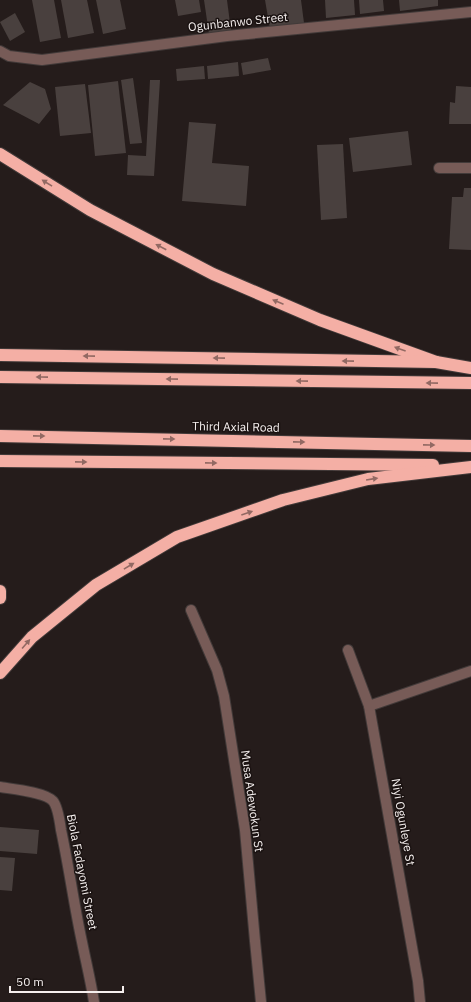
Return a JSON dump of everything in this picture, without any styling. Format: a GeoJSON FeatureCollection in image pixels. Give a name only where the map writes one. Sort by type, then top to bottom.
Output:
{"type":"FeatureCollection","features":[{"type":"Feature","properties":{"kind":"highway"},"geometry":{"type":"LineString","coordinates":[[0,154],[90,210],[213,274],[320,320],[436,362]]}},
{"type":"Feature","properties":{"kind":"highway"},"geometry":{"type":"LineString","coordinates":[[0,355],[436,362],[471,368]]}},
{"type":"Feature","properties":{"kind":"highway"},"geometry":{"type":"LineString","coordinates":[[0,377],[471,383]]}},
{"type":"Feature","properties":{"kind":"highway","name":"Third Axial Road"},"geometry":{"type":"LineString","coordinates":[[0,436],[471,446]]}},
{"type":"Feature","properties":{"kind":"highway"},"geometry":{"type":"LineString","coordinates":[[0,461],[471,466]]}},
{"type":"Feature","properties":{"kind":"highway"},"geometry":{"type":"LineString","coordinates":[[0,673],[32,637],[96,585],[177,537],[283,500],[368,480],[471,466]]}},
{"type":"Feature","properties":{"kind":"highway"},"geometry":{"type":"LineString","coordinates":[[0,591],[0,598]]}},
{"type":"Feature","properties":{"kind":"street","name":"Ogunbanwo Street"},"geometry":{"type":"LineString","coordinates":[[4,54],[42,60],[227,36],[471,12]]}},
{"type":"Feature","properties":{"kind":"street"},"geometry":{"type":"LineString","coordinates":[[439,168],[471,168]]}},
{"type":"Feature","properties":{"kind":"street","name":"Musa Adewokun St"},"geometry":{"type":"LineString","coordinates":[[191,610],[217,670],[224,696],[244,830],[261,1002]]}},
{"type":"Feature","properties":{"kind":"street","name":"Niyi Ogunleye St"},"geometry":{"type":"LineString","coordinates":[[348,650],[369,706],[418,981],[420,1002]]}},
{"type":"Feature","properties":{"kind":"street"},"geometry":{"type":"LineString","coordinates":[[369,706],[471,671]]}},
{"type":"Feature","properties":{"kind":"street","name":"Biola Fadayomi Street"},"geometry":{"type":"LineString","coordinates":[[0,787],[44,796],[53,802],[57,811],[94,1002]]}},
{"type":"Feature","properties":{"kind":"building"},"geometry":{"type":"Polygon","coordinates":[[[32,0],[54,0],[61,38],[40,42],[32,0]]]}},
{"type":"Feature","properties":{"kind":"building"},"geometry":{"type":"Polygon","coordinates":[[[61,0],[87,0],[94,33],[68,38],[61,0]]]}},
{"type":"Feature","properties":{"kind":"building"},"geometry":{"type":"Polygon","coordinates":[[[96,0],[120,0],[126,29],[103,34],[96,0]]]}},
{"type":"Feature","properties":{"kind":"building"},"geometry":{"type":"Polygon","coordinates":[[[175,0],[199,0],[201,12],[178,16],[175,0]]]}},
{"type":"Feature","properties":{"kind":"building"},"geometry":{"type":"Polygon","coordinates":[[[204,0],[227,0],[231,31],[209,34],[204,0]]]}},
{"type":"Feature","properties":{"kind":"building"},"geometry":{"type":"Polygon","coordinates":[[[265,0],[301,0],[304,23],[270,29],[265,0]]]}},
{"type":"Feature","properties":{"kind":"building"},"geometry":{"type":"Polygon","coordinates":[[[325,0],[354,0],[355,15],[326,18],[325,0]]]}},
{"type":"Feature","properties":{"kind":"building"},"geometry":{"type":"Polygon","coordinates":[[[359,0],[383,0],[384,11],[360,14],[359,0]]]}},
{"type":"Feature","properties":{"kind":"building"},"geometry":{"type":"Polygon","coordinates":[[[399,0],[438,0],[438,6],[400,11],[399,0]]]}},
{"type":"Feature","properties":{"kind":"building"},"geometry":{"type":"Polygon","coordinates":[[[15,13],[25,32],[10,41],[0,22],[15,13]]]}},
{"type":"Feature","properties":{"kind":"building"},"geometry":{"type":"Polygon","coordinates":[[[268,58],[271,70],[243,75],[241,63],[268,58]]]}},
{"type":"Feature","properties":{"kind":"building"},"geometry":{"type":"Polygon","coordinates":[[[238,62],[239,76],[208,79],[207,66],[238,62]]]}},
{"type":"Feature","properties":{"kind":"building"},"geometry":{"type":"Polygon","coordinates":[[[204,66],[205,79],[177,81],[176,69],[204,66]]]}},
{"type":"Feature","properties":{"kind":"building"},"geometry":{"type":"Polygon","coordinates":[[[133,78],[142,143],[130,144],[121,80],[133,78]]]}},
{"type":"Feature","properties":{"kind":"building"},"geometry":{"type":"Polygon","coordinates":[[[150,80],[160,80],[154,176],[127,175],[128,155],[146,156],[150,80]]]}},
{"type":"Feature","properties":{"kind":"building"},"geometry":{"type":"Polygon","coordinates":[[[118,81],[126,153],[95,156],[88,85],[118,81]]]}},
{"type":"Feature","properties":{"kind":"building"},"geometry":{"type":"Polygon","coordinates":[[[30,82],[45,89],[51,109],[39,124],[3,105],[30,82]]]}},
{"type":"Feature","properties":{"kind":"building"},"geometry":{"type":"Polygon","coordinates":[[[85,84],[91,133],[60,136],[55,87],[85,84]]]}},
{"type":"Feature","properties":{"kind":"building"},"geometry":{"type":"Polygon","coordinates":[[[456,86],[471,87],[471,124],[449,124],[450,102],[455,103],[456,86]]]}},
{"type":"Feature","properties":{"kind":"building"},"geometry":{"type":"Polygon","coordinates":[[[189,122],[216,124],[212,163],[249,166],[246,206],[182,201],[189,122]]]}},
{"type":"Feature","properties":{"kind":"building"},"geometry":{"type":"Polygon","coordinates":[[[408,131],[412,165],[353,172],[349,138],[408,131]]]}},
{"type":"Feature","properties":{"kind":"building"},"geometry":{"type":"Polygon","coordinates":[[[343,144],[347,218],[321,220],[317,145],[343,144]]]}},
{"type":"Feature","properties":{"kind":"building"},"geometry":{"type":"Polygon","coordinates":[[[464,188],[471,188],[471,250],[449,249],[452,197],[463,197],[464,188]]]}},
{"type":"Feature","properties":{"kind":"building"},"geometry":{"type":"Polygon","coordinates":[[[0,827],[39,830],[37,854],[0,851],[0,827]]]}},
{"type":"Feature","properties":{"kind":"building"},"geometry":{"type":"Polygon","coordinates":[[[0,857],[15,858],[12,891],[0,890],[0,857]]]}}]}
